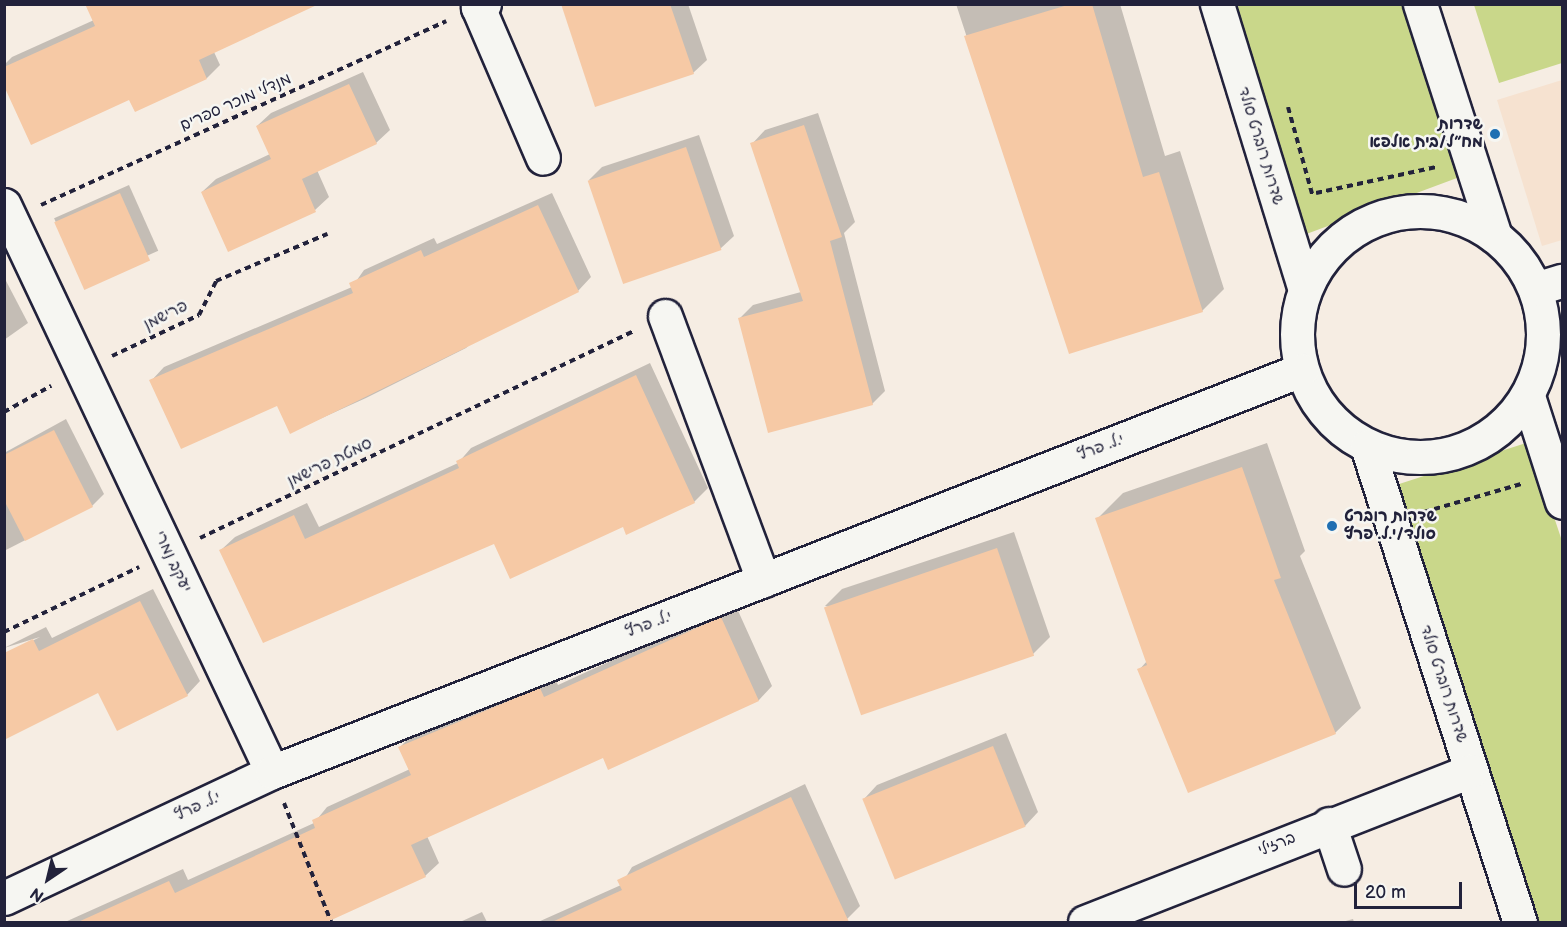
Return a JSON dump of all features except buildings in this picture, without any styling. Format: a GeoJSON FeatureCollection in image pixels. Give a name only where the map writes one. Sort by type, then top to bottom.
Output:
{"type":"FeatureCollection","features":[{"type":"Feature","properties":{"kind":"street","name":"שדרות רוברט סולד"},"geometry":{"type":"LineString","coordinates":[[1217,4],[1304,287]]}},
{"type":"Feature","properties":{"kind":"street"},"geometry":{"type":"LineString","coordinates":[[1420,4],[1495,236]]}},
{"type":"Feature","properties":{"kind":"street"},"geometry":{"type":"LineString","coordinates":[[481,6],[543,158]]}},
{"type":"Feature","properties":{"kind":"street"},"geometry":{"type":"LineString","coordinates":[[1425,210],[1462,218],[1495,236],[1549,285],[1541,362],[1528,396],[1505,424],[1475,446],[1421,457],[1366,446],[1331,418],[1301,370],[1296,328],[1304,287],[1324,254],[1352,230],[1387,214],[1425,210]]}},
{"type":"Feature","properties":{"kind":"street","name":"יעקב נמרי"},"geometry":{"type":"LineString","coordinates":[[8,212],[272,772]]}},
{"type":"Feature","properties":{"kind":"street"},"geometry":{"type":"LineString","coordinates":[[666,316],[763,580]]}},
{"type":"Feature","properties":{"kind":"street","name":"י.ל. פרץ"},"geometry":{"type":"LineString","coordinates":[[4,898],[272,772],[1301,370]]}},
{"type":"Feature","properties":{"kind":"street"},"geometry":{"type":"LineString","coordinates":[[1528,396],[1558,488]]}},
{"type":"Feature","properties":{"kind":"street","name":"שדרות רוברט סולד"},"geometry":{"type":"LineString","coordinates":[[1366,446],[1520,922]]}},
{"type":"Feature","properties":{"kind":"street","name":"ברזילי"},"geometry":{"type":"LineString","coordinates":[[1085,922],[1329,824],[1471,771]]}},
{"type":"Feature","properties":{"kind":"street"},"geometry":{"type":"LineString","coordinates":[[1329,824],[1344,869]]}},
{"type":"Feature","properties":{"kind":"path","name":"מנדלי מוכר ספרים"},"geometry":{"type":"LineString","coordinates":[[8,212],[481,6]]}},
{"type":"Feature","properties":{"kind":"path"},"geometry":{"type":"LineString","coordinates":[[1316,193],[1470,159]]}},
{"type":"Feature","properties":{"kind":"path","name":"פרישמן"},"geometry":{"type":"LineString","coordinates":[[4,412],[82,370],[199,315],[216,281],[327,234]]}},
{"type":"Feature","properties":{"kind":"path","name":"סמטת פרישמן"},"geometry":{"type":"LineString","coordinates":[[4,632],[666,316]]}},
{"type":"Feature","properties":{"kind":"path"},"geometry":{"type":"LineString","coordinates":[[1424,512],[1558,488]]}},
{"type":"Feature","properties":{"kind":"path"},"geometry":{"type":"LineString","coordinates":[[272,772],[332,922]]}},
{"type":"Feature","properties":{"kind":"shaded area"},"geometry":{"type":"Polygon","coordinates":[[[1562,80],[1562,240],[1542,246],[1497,100],[1562,80]]]}},
{"type":"Feature","properties":{"kind":"green space"},"geometry":{"type":"Polygon","coordinates":[[[1225,5],[1411,5],[1465,175],[1301,236],[1225,5]]]}},
{"type":"Feature","properties":{"kind":"green space"},"geometry":{"type":"Polygon","coordinates":[[[1474,5],[1562,5],[1562,63],[1499,83],[1474,5]]]}},
{"type":"Feature","properties":{"kind":"green space"},"geometry":{"type":"Polygon","coordinates":[[[1529,442],[1562,541],[1562,922],[1534,922],[1393,486],[1529,442]]]}},
{"type":"Feature","properties":{"kind":"place","name":"שדרות מח״ל/בית אלפא"},"geometry":{"type":"Point","coordinates":[1495,134]}},
{"type":"Feature","properties":{"kind":"place","name":"שדרות רוברט סולד/י.ל. פרץ"},"geometry":{"type":"Point","coordinates":[1332,526]}}]}
